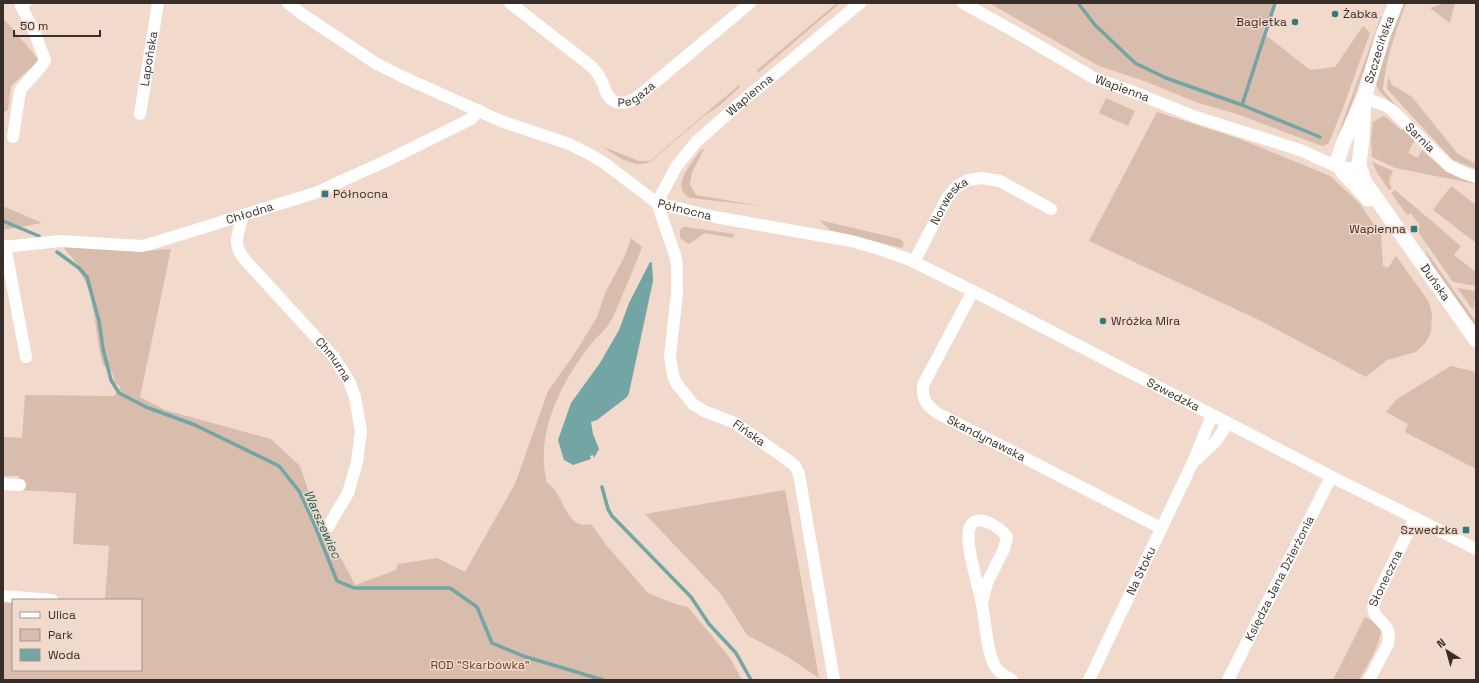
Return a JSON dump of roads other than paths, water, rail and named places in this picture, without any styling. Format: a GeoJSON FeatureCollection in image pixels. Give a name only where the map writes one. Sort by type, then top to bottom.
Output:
{"type":"FeatureCollection","features":[{"type":"Feature","properties":{"kind":"street","name":"Lapońska"},"geometry":{"type":"LineString","coordinates":[[140,114],[158,3]]}},
{"type":"Feature","properties":{"kind":"street","name":"Północna"},"geometry":{"type":"LineString","coordinates":[[288,3],[377,64],[500,121],[563,142],[584,151],[603,162],[657,203],[715,218],[851,241],[882,250],[914,262]]}},
{"type":"Feature","properties":{"kind":"street","name":"Pegaza"},"geometry":{"type":"LineString","coordinates":[[510,3],[591,66],[600,77],[608,96],[613,100],[623,103],[629,102],[640,95],[750,3]]}},
{"type":"Feature","properties":{"kind":"street","name":"Wapienna"},"geometry":{"type":"LineString","coordinates":[[657,203],[676,167],[699,140],[751,94],[860,3]]}},
{"type":"Feature","properties":{"kind":"street","name":"Wapienna"},"geometry":{"type":"LineString","coordinates":[[963,3],[1018,33],[1094,78],[1141,94],[1194,116],[1300,150],[1340,168]]}},
{"type":"Feature","properties":{"kind":"street","name":"Szczecińska"},"geometry":{"type":"LineString","coordinates":[[1340,168],[1339,157],[1364,98],[1383,34],[1396,3]]}},
{"type":"Feature","properties":{"kind":"street"},"geometry":{"type":"LineString","coordinates":[[13,137],[20,91],[41,68],[45,60],[23,5]]}},
{"type":"Feature","properties":{"kind":"street","name":"Szczecińska"},"geometry":{"type":"LineString","coordinates":[[1359,165],[1364,98]]}},
{"type":"Feature","properties":{"kind":"street","name":"Sarnia"},"geometry":{"type":"LineString","coordinates":[[1364,98],[1384,105],[1392,110],[1449,166],[1476,178]]}},
{"type":"Feature","properties":{"kind":"street","name":"Chłodna"},"geometry":{"type":"LineString","coordinates":[[4,247],[60,241],[142,246],[315,193],[471,119],[479,110]]}},
{"type":"Feature","properties":{"kind":"street"},"geometry":{"type":"LineString","coordinates":[[1340,168],[1351,168],[1359,165]]}},
{"type":"Feature","properties":{"kind":"street","name":"Duńska"},"geometry":{"type":"LineString","coordinates":[[1359,165],[1362,177],[1367,187],[1476,340]]}},
{"type":"Feature","properties":{"kind":"street","name":"Duńska"},"geometry":{"type":"LineString","coordinates":[[1340,168],[1351,182],[1394,226]]}},
{"type":"Feature","properties":{"kind":"street","name":"Norweska"},"geometry":{"type":"LineString","coordinates":[[914,262],[947,198],[956,187],[968,180],[982,178],[1000,182],[1051,209]]}},
{"type":"Feature","properties":{"kind":"street","name":"Fińska"},"geometry":{"type":"LineString","coordinates":[[657,203],[676,255],[678,265],[677,294],[670,356],[676,384],[693,404],[704,411],[735,423],[789,461],[795,466],[800,474],[834,680]]}},
{"type":"Feature","properties":{"kind":"street","name":"Chmurna"},"geometry":{"type":"LineString","coordinates":[[243,215],[236,243],[238,250],[246,261],[333,356],[350,383],[355,397],[361,431],[357,462],[348,494],[328,527]]}},
{"type":"Feature","properties":{"kind":"street"},"geometry":{"type":"LineString","coordinates":[[4,247],[26,357]]}},
{"type":"Feature","properties":{"kind":"street","name":"Szwedzka"},"geometry":{"type":"LineString","coordinates":[[914,262],[973,291],[1331,477],[1476,549]]}},
{"type":"Feature","properties":{"kind":"street","name":"Skandynawska"},"geometry":{"type":"LineString","coordinates":[[973,291],[923,385],[922,394],[924,401],[937,413],[1161,528]]}},
{"type":"Feature","properties":{"kind":"street","name":"Na Stoku"},"geometry":{"type":"LineString","coordinates":[[1088,680],[1194,462],[1212,415]]}},
{"type":"Feature","properties":{"kind":"street","name":"Na Stoku"},"geometry":{"type":"LineString","coordinates":[[1194,462],[1216,441],[1228,423]]}},
{"type":"Feature","properties":{"kind":"street","name":"Księdza Jana Dzierżonia"},"geometry":{"type":"LineString","coordinates":[[1228,680],[1331,477]]}},
{"type":"Feature","properties":{"kind":"street"},"geometry":{"type":"LineString","coordinates":[[3,484],[20,485]]}},
{"type":"Feature","properties":{"kind":"street","name":"Słoneczna"},"geometry":{"type":"LineString","coordinates":[[1369,680],[1390,638],[1387,626],[1375,615],[1373,611],[1374,602],[1416,518]]}},
{"type":"Feature","properties":{"kind":"street"},"geometry":{"type":"LineString","coordinates":[[982,604],[987,583],[1004,549],[1007,537],[999,528],[985,521],[978,520],[972,523],[969,529],[968,537],[990,652],[997,670],[1012,680]]}},
{"type":"Feature","properties":{"kind":"street"},"geometry":{"type":"LineString","coordinates":[[3,596],[40,599]]}},
{"type":"Feature","properties":{"kind":"water"},"geometry":{"type":"Polygon","coordinates":[[[650,262],[652,263],[653,281],[629,393],[627,397],[597,420],[591,422],[593,434],[599,449],[594,458],[593,455],[590,456],[591,459],[573,465],[564,460],[558,440],[571,403],[600,363],[619,330],[629,303],[650,262]]]}},
{"type":"Feature","properties":{"kind":"waterway"},"geometry":{"type":"LineString","coordinates":[[1078,3],[1095,25],[1135,63],[1166,78],[1242,105],[1320,137]]}},
{"type":"Feature","properties":{"kind":"waterway"},"geometry":{"type":"LineString","coordinates":[[1242,105],[1275,3]]}},
{"type":"Feature","properties":{"kind":"waterway","name":"Warszewiec"},"geometry":{"type":"LineString","coordinates":[[3,221],[39,236]]}},
{"type":"Feature","properties":{"kind":"waterway","name":"Warszewiec"},"geometry":{"type":"LineString","coordinates":[[57,252],[79,268],[87,277],[99,321],[103,349],[111,380],[119,393],[146,407],[195,425],[279,466],[299,491],[313,521],[337,581],[354,588],[450,588],[477,607],[492,643],[523,656],[603,680]]}},
{"type":"Feature","properties":{"kind":"waterway"},"geometry":{"type":"LineString","coordinates":[[602,487],[608,509],[612,516],[691,597],[709,624],[736,653],[751,680]]}},
{"type":"Feature","properties":{"kind":"place","name":"Żabka"},"geometry":{"type":"Point","coordinates":[1335,14]}},
{"type":"Feature","properties":{"kind":"place","name":"Bagietka"},"geometry":{"type":"Point","coordinates":[1295,22]}},
{"type":"Feature","properties":{"kind":"place","name":"Północna"},"geometry":{"type":"Point","coordinates":[325,194]}},
{"type":"Feature","properties":{"kind":"place","name":"Wapienna"},"geometry":{"type":"Point","coordinates":[1414,229]}},
{"type":"Feature","properties":{"kind":"place","name":"Wróżka Mira"},"geometry":{"type":"Point","coordinates":[1103,321]}},
{"type":"Feature","properties":{"kind":"place","name":"Szwedzka"},"geometry":{"type":"Point","coordinates":[1466,530]}},
{"type":"Feature","properties":{"kind":"park label","name":"ROD \"Skarbówka\""},"geometry":{"type":"Point","coordinates":[480,665]}}]}
